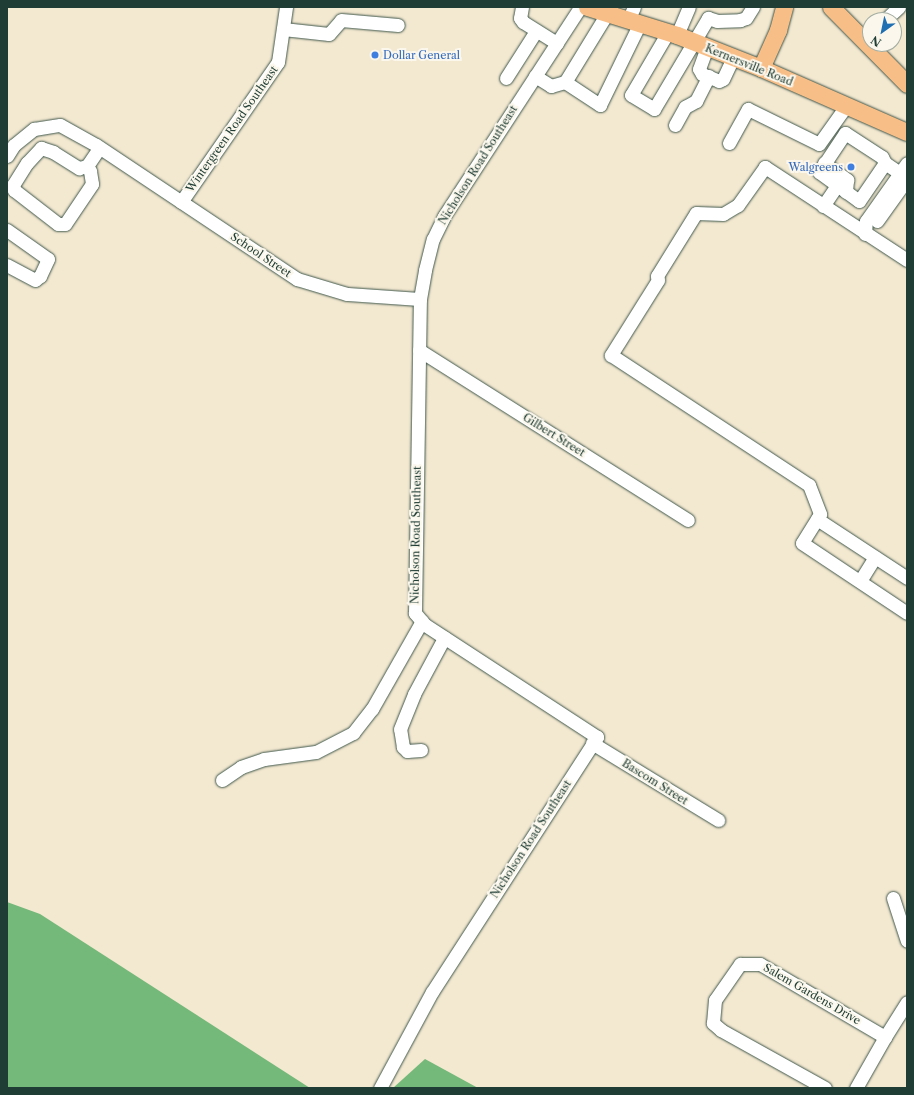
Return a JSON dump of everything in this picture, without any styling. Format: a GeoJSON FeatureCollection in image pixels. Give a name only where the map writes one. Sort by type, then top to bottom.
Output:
{"type":"FeatureCollection","features":[{"type":"Feature","properties":{"kind":"main road","name":"Kernersville Road"},"geometry":{"type":"LineString","coordinates":[[586,7],[609,10],[634,17],[761,68],[907,132]]}},
{"type":"Feature","properties":{"kind":"main road"},"geometry":{"type":"LineString","coordinates":[[761,68],[778,30],[784,7]]}},
{"type":"Feature","properties":{"kind":"main road"},"geometry":{"type":"LineString","coordinates":[[831,10],[862,34]]}},
{"type":"Feature","properties":{"kind":"main road"},"geometry":{"type":"LineString","coordinates":[[879,52],[907,84]]}},
{"type":"Feature","properties":{"kind":"street","name":"Wintergreen Road Southeast"},"geometry":{"type":"LineString","coordinates":[[181,202],[278,62],[286,7]]}},
{"type":"Feature","properties":{"kind":"street"},"geometry":{"type":"LineString","coordinates":[[522,7],[520,18],[536,31],[557,43]]}},
{"type":"Feature","properties":{"kind":"street","name":"Nicholson Road Southeast"},"geometry":{"type":"LineString","coordinates":[[422,621],[415,613],[420,299],[433,239],[444,216],[535,76],[557,43],[586,7]]}},
{"type":"Feature","properties":{"kind":"street"},"geometry":{"type":"LineString","coordinates":[[689,7],[686,39],[654,109],[631,95],[686,39],[708,18],[740,20],[746,18],[753,7]]}},
{"type":"Feature","properties":{"kind":"street"},"geometry":{"type":"LineString","coordinates":[[535,76],[551,86],[564,82],[609,10]]}},
{"type":"Feature","properties":{"kind":"street"},"geometry":{"type":"LineString","coordinates":[[564,82],[600,105],[634,17]]}},
{"type":"Feature","properties":{"kind":"street"},"geometry":{"type":"LineString","coordinates":[[283,29],[329,34],[340,20],[398,26]]}},
{"type":"Feature","properties":{"kind":"street"},"geometry":{"type":"LineString","coordinates":[[506,78],[536,31]]}},
{"type":"Feature","properties":{"kind":"street"},"geometry":{"type":"LineString","coordinates":[[686,39],[702,74],[718,81],[723,79],[733,58]]}},
{"type":"Feature","properties":{"kind":"street"},"geometry":{"type":"LineString","coordinates":[[675,125],[685,106],[696,101],[709,76]]}},
{"type":"Feature","properties":{"kind":"street"},"geometry":{"type":"LineString","coordinates":[[729,143],[748,109],[819,144],[846,106]]}},
{"type":"Feature","properties":{"kind":"street","name":"School Street"},"geometry":{"type":"LineString","coordinates":[[7,156],[14,145],[34,129],[60,125],[99,148],[297,279],[347,294],[420,299]]}},
{"type":"Feature","properties":{"kind":"street"},"geometry":{"type":"LineString","coordinates":[[873,211],[818,172],[845,133],[882,157],[885,164],[904,172]]}},
{"type":"Feature","properties":{"kind":"street"},"geometry":{"type":"LineString","coordinates":[[87,166],[90,171],[92,184],[65,224],[58,224],[14,190],[13,185],[27,164],[41,148],[53,152],[79,168],[87,166],[99,148]]}},
{"type":"Feature","properties":{"kind":"street"},"geometry":{"type":"LineString","coordinates":[[859,201],[885,164]]}},
{"type":"Feature","properties":{"kind":"street"},"geometry":{"type":"LineString","coordinates":[[907,260],[865,234],[765,167],[738,205],[723,214],[696,213],[657,276],[658,280],[610,355],[809,485],[820,514],[802,543],[907,613]]}},
{"type":"Feature","properties":{"kind":"street"},"geometry":{"type":"LineString","coordinates":[[865,234],[866,221],[904,172]]}},
{"type":"Feature","properties":{"kind":"street"},"geometry":{"type":"LineString","coordinates":[[865,234],[904,172]]}},
{"type":"Feature","properties":{"kind":"street"},"geometry":{"type":"LineString","coordinates":[[823,206],[841,188]]}},
{"type":"Feature","properties":{"kind":"street"},"geometry":{"type":"LineString","coordinates":[[7,230],[48,259],[40,276],[35,280],[7,265]]}},
{"type":"Feature","properties":{"kind":"street","name":"Gilbert Street"},"geometry":{"type":"LineString","coordinates":[[419,350],[688,520]]}},
{"type":"Feature","properties":{"kind":"street"},"geometry":{"type":"LineString","coordinates":[[817,519],[907,578]]}},
{"type":"Feature","properties":{"kind":"street"},"geometry":{"type":"LineString","coordinates":[[860,581],[875,557]]}},
{"type":"Feature","properties":{"kind":"street"},"geometry":{"type":"LineString","coordinates":[[222,780],[241,767],[264,759],[316,752],[353,734],[368,715],[422,621],[444,638],[597,737],[592,743]]}},
{"type":"Feature","properties":{"kind":"street"},"geometry":{"type":"LineString","coordinates":[[421,750],[408,751],[403,747],[400,729],[414,694],[444,638]]}},
{"type":"Feature","properties":{"kind":"street","name":"Nicholson Road Southeast"},"geometry":{"type":"LineString","coordinates":[[380,1088],[432,992],[592,743]]}},
{"type":"Feature","properties":{"kind":"street","name":"Bascom Street"},"geometry":{"type":"LineString","coordinates":[[592,743],[718,820]]}},
{"type":"Feature","properties":{"kind":"street"},"geometry":{"type":"LineString","coordinates":[[893,898],[907,941]]}},
{"type":"Feature","properties":{"kind":"street","name":"Salem Gardens Drive"},"geometry":{"type":"LineString","coordinates":[[825,1088],[721,1030],[713,1022],[715,1000],[740,964],[760,964],[885,1037]]}},
{"type":"Feature","properties":{"kind":"street"},"geometry":{"type":"LineString","coordinates":[[856,1088],[907,1002]]}},
{"type":"Feature","properties":{"kind":"green space"},"geometry":{"type":"Polygon","coordinates":[[[7,902],[40,914],[310,1088],[7,1088],[7,902]]]}},
{"type":"Feature","properties":{"kind":"green space"},"geometry":{"type":"Polygon","coordinates":[[[425,1059],[478,1088],[393,1088],[425,1059]]]}},
{"type":"Feature","properties":{"kind":"place","name":"Dollar General"},"geometry":{"type":"Point","coordinates":[375,55]}},
{"type":"Feature","properties":{"kind":"place","name":"Walgreens"},"geometry":{"type":"Point","coordinates":[851,167]}}]}
